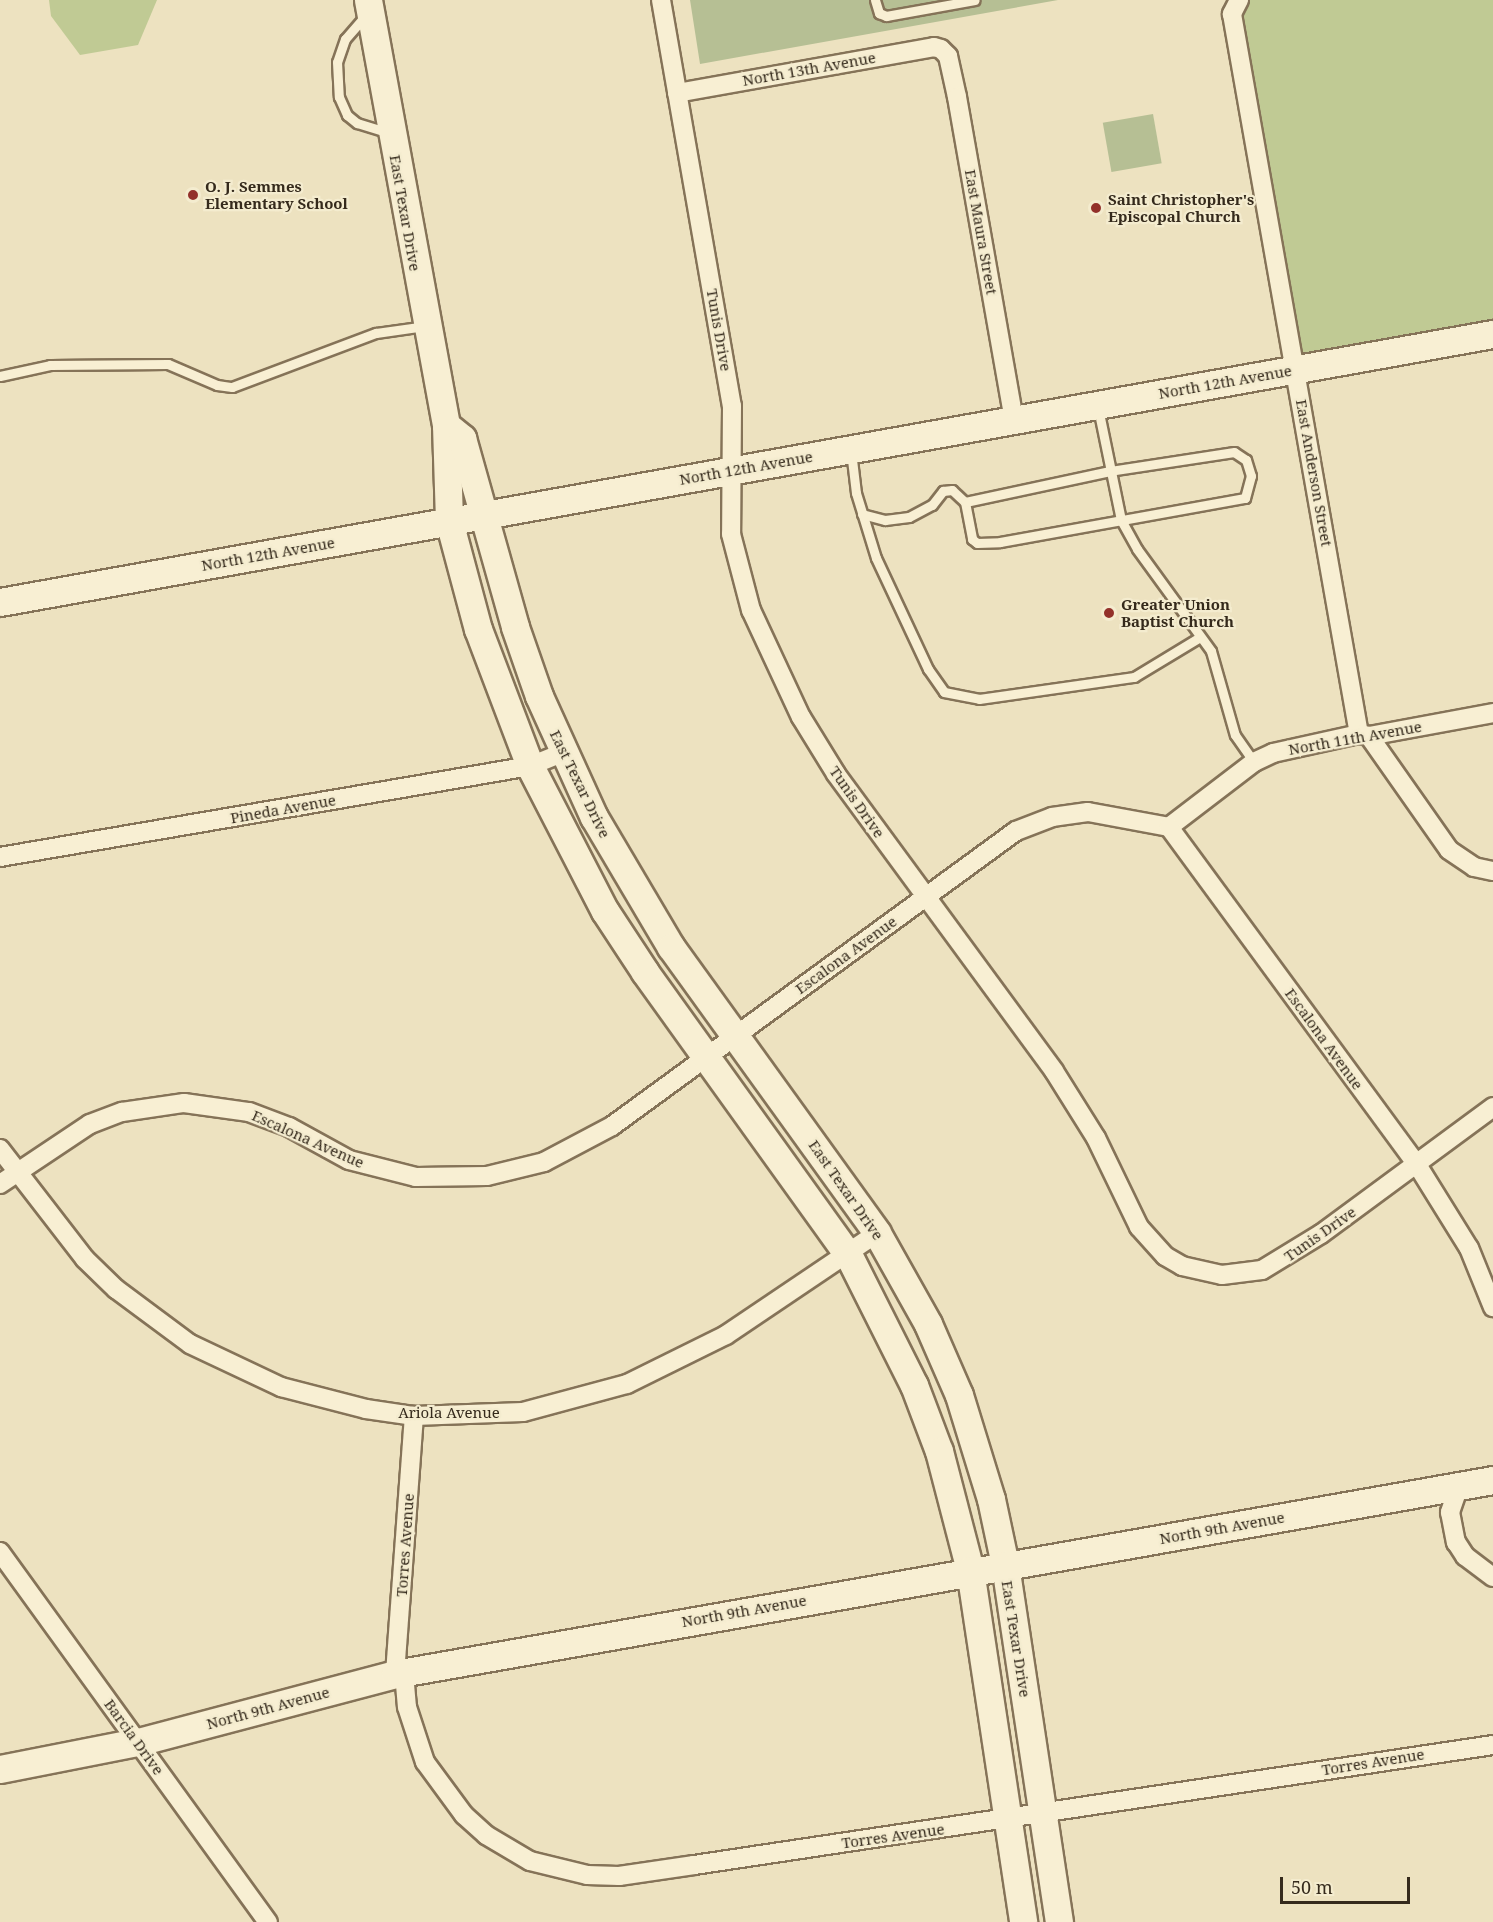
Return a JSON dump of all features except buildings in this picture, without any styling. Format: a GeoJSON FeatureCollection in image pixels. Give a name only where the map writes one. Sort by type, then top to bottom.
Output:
{"type":"FeatureCollection","features":[{"type":"Feature","properties":{"kind":"street","name":"Tunis Drive"},"geometry":{"type":"LineString","coordinates":[[661,0],[732,406],[731,534],[738,572],[775,665],[836,774],[1054,1071],[1096,1138],[1139,1227],[1165,1256],[1182,1266],[1204,1273],[1243,1274],[1282,1262],[1493,1107]]}},
{"type":"Feature","properties":{"kind":"street","name":"East Anderson Street"},"geometry":{"type":"LineString","coordinates":[[1238,0],[1232,14],[1295,370],[1364,735],[1449,850],[1474,867],[1493,871]]}},
{"type":"Feature","properties":{"kind":"street","name":"East Texar Drive"},"geometry":{"type":"LineString","coordinates":[[369,6],[446,425],[449,521]]}},
{"type":"Feature","properties":{"kind":"street","name":"North 13th Avenue"},"geometry":{"type":"LineString","coordinates":[[677,93],[934,47],[941,49]]}},
{"type":"Feature","properties":{"kind":"street","name":"East Maura Street"},"geometry":{"type":"LineString","coordinates":[[941,49],[948,56],[957,97],[1014,418]]}},
{"type":"Feature","properties":{"kind":"street","name":"North 12th Avenue"},"geometry":{"type":"LineString","coordinates":[[0,602],[1014,418],[1493,334]]}},
{"type":"Feature","properties":{"kind":"street","name":"East Texar Drive"},"geometry":{"type":"LineString","coordinates":[[446,425],[462,438],[515,627],[563,753],[628,879],[736,1036],[877,1233],[928,1324],[959,1395],[991,1499],[1005,1565],[1059,1922]]}},
{"type":"Feature","properties":{"kind":"street"},"geometry":{"type":"LineString","coordinates":[[449,521],[478,629],[530,766],[605,911],[848,1254],[914,1385],[939,1451],[970,1570],[1023,1922]]}},
{"type":"Feature","properties":{"kind":"street","name":"North 11th Avenue"},"geometry":{"type":"LineString","coordinates":[[1169,827],[1254,762],[1273,753],[1493,713]]}},
{"type":"Feature","properties":{"kind":"street","name":"Pineda Avenue"},"geometry":{"type":"LineString","coordinates":[[0,858],[530,766],[563,753]]}},
{"type":"Feature","properties":{"kind":"street","name":"Escalona Avenue"},"geometry":{"type":"LineString","coordinates":[[0,1184],[90,1124],[122,1112],[184,1103],[249,1112],[289,1127],[349,1160],[380,1170],[452,1179],[487,1176],[544,1162],[580,1145],[612,1126],[1016,831],[1052,817],[1088,812],[1169,827],[1416,1163],[1469,1248],[1493,1307]]}},
{"type":"Feature","properties":{"kind":"street","name":"Ariola Avenue"},"geometry":{"type":"LineString","coordinates":[[0,1149],[85,1259],[116,1290],[190,1344],[281,1387],[337,1403],[414,1416],[523,1412],[627,1384],[726,1335],[877,1233]]}},
{"type":"Feature","properties":{"kind":"street","name":"Torres Avenue"},"geometry":{"type":"LineString","coordinates":[[414,1416],[400,1673],[415,1736],[443,1790],[486,1835],[530,1861],[558,1870],[619,1876],[1008,1820],[1493,1745]]}},
{"type":"Feature","properties":{"kind":"street","name":"North 9th Avenue"},"geometry":{"type":"LineString","coordinates":[[0,1769],[138,1742],[400,1673],[970,1570],[1493,1480]]}},
{"type":"Feature","properties":{"kind":"street"},"geometry":{"type":"LineString","coordinates":[[1459,1486],[1450,1512],[1456,1542],[1465,1556],[1493,1577]]}},
{"type":"Feature","properties":{"kind":"street","name":"Barcia Drive"},"geometry":{"type":"LineString","coordinates":[[0,1552],[268,1922]]}},
{"type":"Feature","properties":{"kind":"lane"},"geometry":{"type":"LineString","coordinates":[[874,0],[879,13],[886,16],[975,0]]}},
{"type":"Feature","properties":{"kind":"lane"},"geometry":{"type":"LineString","coordinates":[[369,6],[345,39],[337,62],[339,97],[347,114],[357,123],[392,133]]}},
{"type":"Feature","properties":{"kind":"lane"},"geometry":{"type":"LineString","coordinates":[[0,376],[51,364],[168,364],[217,385],[232,387],[376,333],[426,326]]}},
{"type":"Feature","properties":{"kind":"lane"},"geometry":{"type":"LineString","coordinates":[[1098,405],[1121,520],[1137,549],[1211,651],[1235,735],[1254,762]]}},
{"type":"Feature","properties":{"kind":"lane"},"geometry":{"type":"LineString","coordinates":[[851,449],[862,514],[876,558],[928,669],[944,693],[967,699],[1134,677],[1200,637]]}},
{"type":"Feature","properties":{"kind":"lane"},"geometry":{"type":"LineString","coordinates":[[862,514],[885,520],[909,517],[932,505],[947,490],[965,502],[1110,471],[1234,452],[1246,460],[1251,476],[1245,498],[1000,542],[976,543],[970,535],[965,502]]}},
{"type":"Feature","properties":{"kind":"green space"},"geometry":{"type":"Polygon","coordinates":[[[49,0],[157,0],[138,45],[80,55],[51,16],[49,0]]]}},
{"type":"Feature","properties":{"kind":"green space"},"geometry":{"type":"Polygon","coordinates":[[[690,0],[1058,0],[700,64],[690,0]]]}},
{"type":"Feature","properties":{"kind":"green space"},"geometry":{"type":"Polygon","coordinates":[[[1239,0],[1493,0],[1493,334],[1295,370],[1234,6],[1239,0]]]}},
{"type":"Feature","properties":{"kind":"green space"},"geometry":{"type":"Polygon","coordinates":[[[1153,114],[1162,163],[1111,172],[1103,123],[1153,114]]]}},
{"type":"Feature","properties":{"kind":"place","name":"O. J. Semmes Elementary School"},"geometry":{"type":"Point","coordinates":[193,195]}},
{"type":"Feature","properties":{"kind":"place","name":"Saint Christopher's Episcopal Church"},"geometry":{"type":"Point","coordinates":[1096,208]}},
{"type":"Feature","properties":{"kind":"place","name":"Greater Union Baptist Church"},"geometry":{"type":"Point","coordinates":[1109,613]}}]}
